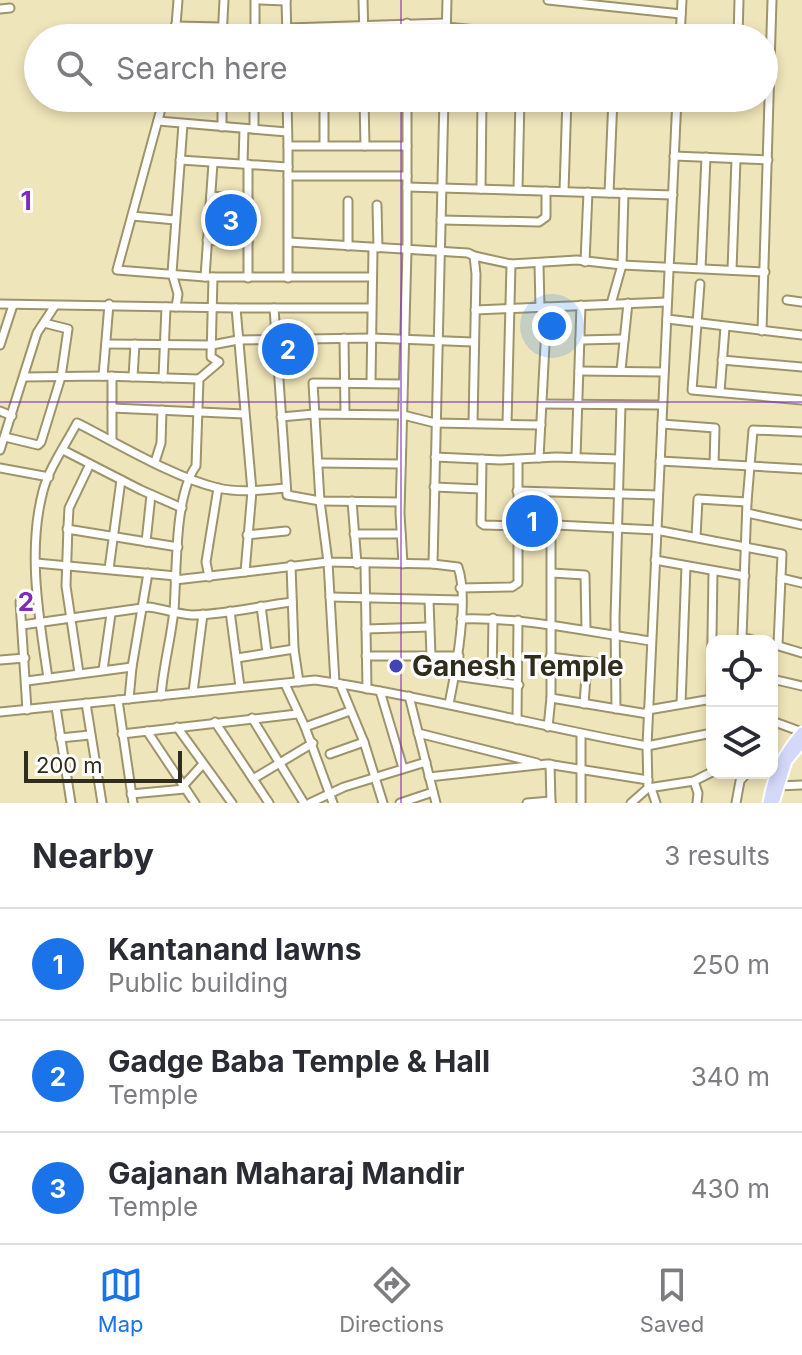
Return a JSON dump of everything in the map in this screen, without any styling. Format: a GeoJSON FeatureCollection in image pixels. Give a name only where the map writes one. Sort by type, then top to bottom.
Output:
{"type":"FeatureCollection","features":[{"type":"Feature","properties":{"kind":"main road"},"geometry":{"type":"LineString","coordinates":[[774,803],[775,770],[802,732]]}},
{"type":"Feature","properties":{"kind":"main road"},"geometry":{"type":"LineString","coordinates":[[768,803],[787,761],[802,743]]}},
{"type":"Feature","properties":{"kind":"street"},"geometry":{"type":"LineString","coordinates":[[175,24],[178,0]]}},
{"type":"Feature","properties":{"kind":"street"},"geometry":{"type":"LineString","coordinates":[[222,24],[224,0]]}},
{"type":"Feature","properties":{"kind":"street"},"geometry":{"type":"LineString","coordinates":[[256,24],[258,0],[286,1],[287,24]]}},
{"type":"Feature","properties":{"kind":"street"},"geometry":{"type":"LineString","coordinates":[[363,0],[363,24]]}},
{"type":"Feature","properties":{"kind":"street"},"geometry":{"type":"LineString","coordinates":[[446,24],[447,0]]}},
{"type":"Feature","properties":{"kind":"street"},"geometry":{"type":"LineString","coordinates":[[552,0],[594,2],[681,14]]}},
{"type":"Feature","properties":{"kind":"street"},"geometry":{"type":"LineString","coordinates":[[681,24],[682,0]]}},
{"type":"Feature","properties":{"kind":"street"},"geometry":{"type":"LineString","coordinates":[[738,24],[739,0]]}},
{"type":"Feature","properties":{"kind":"street"},"geometry":{"type":"LineString","coordinates":[[771,24],[772,0]]}},
{"type":"Feature","properties":{"kind":"street"},"geometry":{"type":"LineString","coordinates":[[0,9],[10,8]]}},
{"type":"Feature","properties":{"kind":"street"},"geometry":{"type":"LineString","coordinates":[[385,24],[426,24]]}},
{"type":"Feature","properties":{"kind":"street"},"geometry":{"type":"LineString","coordinates":[[160,112],[117,270],[209,277],[371,277]]}},
{"type":"Feature","properties":{"kind":"street"},"geometry":{"type":"LineString","coordinates":[[222,112],[222,127]]}},
{"type":"Feature","properties":{"kind":"street"},"geometry":{"type":"LineString","coordinates":[[254,112],[254,129]]}},
{"type":"Feature","properties":{"kind":"street"},"geometry":{"type":"LineString","coordinates":[[287,112],[288,278]]}},
{"type":"Feature","properties":{"kind":"street"},"geometry":{"type":"LineString","coordinates":[[324,112],[324,144]]}},
{"type":"Feature","properties":{"kind":"street"},"geometry":{"type":"LineString","coordinates":[[364,112],[365,146]]}},
{"type":"Feature","properties":{"kind":"street"},"geometry":{"type":"LineString","coordinates":[[403,564],[400,502],[407,250],[407,112]]}},
{"type":"Feature","properties":{"kind":"street"},"geometry":{"type":"LineString","coordinates":[[433,564],[444,112]]}},
{"type":"Feature","properties":{"kind":"street"},"geometry":{"type":"LineString","coordinates":[[481,189],[482,112]]}},
{"type":"Feature","properties":{"kind":"street"},"geometry":{"type":"LineString","coordinates":[[518,190],[520,112]]}},
{"type":"Feature","properties":{"kind":"street"},"geometry":{"type":"LineString","coordinates":[[564,191],[567,112]]}},
{"type":"Feature","properties":{"kind":"street"},"geometry":{"type":"LineString","coordinates":[[609,193],[612,112]]}},
{"type":"Feature","properties":{"kind":"street"},"geometry":{"type":"LineString","coordinates":[[656,803],[649,785],[647,746],[676,112]]}},
{"type":"Feature","properties":{"kind":"street"},"geometry":{"type":"LineString","coordinates":[[762,331],[767,112]]}},
{"type":"Feature","properties":{"kind":"street"},"geometry":{"type":"LineString","coordinates":[[158,121],[287,132]]}},
{"type":"Feature","properties":{"kind":"street"},"geometry":{"type":"LineString","coordinates":[[176,307],[178,291],[172,273],[183,124]]}},
{"type":"Feature","properties":{"kind":"street"},"geometry":{"type":"LineString","coordinates":[[244,129],[248,278]]}},
{"type":"Feature","properties":{"kind":"street"},"geometry":{"type":"LineString","coordinates":[[288,146],[407,146]]}},
{"type":"Feature","properties":{"kind":"street"},"geometry":{"type":"LineString","coordinates":[[674,156],[768,160]]}},
{"type":"Feature","properties":{"kind":"street"},"geometry":{"type":"LineString","coordinates":[[701,268],[706,157]]}},
{"type":"Feature","properties":{"kind":"street"},"geometry":{"type":"LineString","coordinates":[[732,270],[736,159]]}},
{"type":"Feature","properties":{"kind":"street"},"geometry":{"type":"LineString","coordinates":[[180,160],[246,164],[288,171],[407,176]]}},
{"type":"Feature","properties":{"kind":"street"},"geometry":{"type":"LineString","coordinates":[[213,163],[207,240],[213,308],[211,357],[219,362]]}},
{"type":"Feature","properties":{"kind":"street"},"geometry":{"type":"LineString","coordinates":[[407,187],[673,195]]}},
{"type":"Feature","properties":{"kind":"street"},"geometry":{"type":"LineString","coordinates":[[441,220],[539,222],[546,217],[546,191]]}},
{"type":"Feature","properties":{"kind":"street"},"geometry":{"type":"LineString","coordinates":[[585,262],[588,192]]}},
{"type":"Feature","properties":{"kind":"street"},"geometry":{"type":"LineString","coordinates":[[611,304],[622,265],[624,193]]}},
{"type":"Feature","properties":{"kind":"street"},"geometry":{"type":"LineString","coordinates":[[211,196],[248,199]]}},
{"type":"Feature","properties":{"kind":"street"},"geometry":{"type":"LineString","coordinates":[[348,201],[348,246]]}},
{"type":"Feature","properties":{"kind":"street"},"geometry":{"type":"LineString","coordinates":[[371,382],[371,277],[377,205]]}},
{"type":"Feature","properties":{"kind":"street"},"geometry":{"type":"LineString","coordinates":[[132,216],[175,220]]}},
{"type":"Feature","properties":{"kind":"street"},"geometry":{"type":"LineString","coordinates":[[207,240],[248,243]]}},
{"type":"Feature","properties":{"kind":"street"},"geometry":{"type":"LineString","coordinates":[[289,242],[468,253],[511,264],[568,260],[765,272]]}},
{"type":"Feature","properties":{"kind":"street"},"geometry":{"type":"LineString","coordinates":[[473,423],[474,256]]}},
{"type":"Feature","properties":{"kind":"street"},"geometry":{"type":"LineString","coordinates":[[507,424],[511,264]]}},
{"type":"Feature","properties":{"kind":"street"},"geometry":{"type":"LineString","coordinates":[[539,264],[544,308],[539,458]]}},
{"type":"Feature","properties":{"kind":"street"},"geometry":{"type":"LineString","coordinates":[[700,284],[692,390],[802,400]]}},
{"type":"Feature","properties":{"kind":"street"},"geometry":{"type":"LineString","coordinates":[[787,300],[802,302]]}},
{"type":"Feature","properties":{"kind":"street"},"geometry":{"type":"LineString","coordinates":[[475,310],[667,302]]}},
{"type":"Feature","properties":{"kind":"street"},"geometry":{"type":"LineString","coordinates":[[621,370],[628,303]]}},
{"type":"Feature","properties":{"kind":"street"},"geometry":{"type":"LineString","coordinates":[[0,304],[54,307],[109,304],[213,308],[371,308]]}},
{"type":"Feature","properties":{"kind":"street"},"geometry":{"type":"LineString","coordinates":[[109,304],[106,344],[112,441]]}},
{"type":"Feature","properties":{"kind":"street"},"geometry":{"type":"LineString","coordinates":[[0,345],[13,305]]}},
{"type":"Feature","properties":{"kind":"street"},"geometry":{"type":"LineString","coordinates":[[576,457],[581,305]]}},
{"type":"Feature","properties":{"kind":"street"},"geometry":{"type":"LineString","coordinates":[[0,450],[37,333],[54,307]]}},
{"type":"Feature","properties":{"kind":"street"},"geometry":{"type":"LineString","coordinates":[[163,378],[166,307]]}},
{"type":"Feature","properties":{"kind":"street"},"geometry":{"type":"LineString","coordinates":[[236,308],[252,491],[245,572]]}},
{"type":"Feature","properties":{"kind":"street"},"geometry":{"type":"LineString","coordinates":[[274,308],[287,495],[320,501],[400,502]]}},
{"type":"Feature","properties":{"kind":"street"},"geometry":{"type":"LineString","coordinates":[[667,319],[802,335]]}},
{"type":"Feature","properties":{"kind":"street"},"geometry":{"type":"LineString","coordinates":[[5,437],[40,444],[61,377],[68,329],[44,323]]}},
{"type":"Feature","properties":{"kind":"street"},"geometry":{"type":"LineString","coordinates":[[720,392],[725,327]]}},
{"type":"Feature","properties":{"kind":"street"},"geometry":{"type":"LineString","coordinates":[[106,344],[212,345],[238,340],[344,338],[473,342]]}},
{"type":"Feature","properties":{"kind":"street"},"geometry":{"type":"LineString","coordinates":[[344,338],[345,414]]}},
{"type":"Feature","properties":{"kind":"street"},"geometry":{"type":"LineString","coordinates":[[580,340],[624,339]]}},
{"type":"Feature","properties":{"kind":"street"},"geometry":{"type":"LineString","coordinates":[[133,377],[135,344]]}},
{"type":"Feature","properties":{"kind":"street"},"geometry":{"type":"LineString","coordinates":[[24,377],[199,379],[219,362],[239,357]]}},
{"type":"Feature","properties":{"kind":"street"},"geometry":{"type":"LineString","coordinates":[[722,360],[802,367]]}},
{"type":"Feature","properties":{"kind":"street"},"geometry":{"type":"LineString","coordinates":[[579,371],[664,372]]}},
{"type":"Feature","properties":{"kind":"street"},"geometry":{"type":"LineString","coordinates":[[161,696],[173,613],[182,508],[188,477],[196,466],[199,379]]}},
{"type":"Feature","properties":{"kind":"street"},"geometry":{"type":"LineString","coordinates":[[383,803],[364,742],[337,684],[320,501],[313,383],[403,384]]}},
{"type":"Feature","properties":{"kind":"street"},"geometry":{"type":"LineString","coordinates":[[542,404],[662,405]]}},
{"type":"Feature","properties":{"kind":"street"},"geometry":{"type":"LineString","coordinates":[[616,709],[621,405]]}},
{"type":"Feature","properties":{"kind":"street"},"geometry":{"type":"LineString","coordinates":[[112,408],[244,414]]}},
{"type":"Feature","properties":{"kind":"street"},"geometry":{"type":"LineString","coordinates":[[155,462],[161,443],[162,410]]}},
{"type":"Feature","properties":{"kind":"street"},"geometry":{"type":"LineString","coordinates":[[0,411],[12,416]]}},
{"type":"Feature","properties":{"kind":"street"},"geometry":{"type":"LineString","coordinates":[[281,417],[314,414],[403,415],[435,423],[541,425]]}},
{"type":"Feature","properties":{"kind":"street"},"geometry":{"type":"LineString","coordinates":[[48,678],[40,623],[37,527],[43,489],[77,423],[155,462],[218,488],[252,491],[286,488]]}},
{"type":"Feature","properties":{"kind":"street"},"geometry":{"type":"LineString","coordinates":[[662,424],[715,428],[714,464]]}},
{"type":"Feature","properties":{"kind":"street"},"geometry":{"type":"LineString","coordinates":[[742,635],[753,430],[802,432]]}},
{"type":"Feature","properties":{"kind":"street"},"geometry":{"type":"LineString","coordinates":[[63,450],[182,508]]}},
{"type":"Feature","properties":{"kind":"street"},"geometry":{"type":"LineString","coordinates":[[435,457],[619,459]]}},
{"type":"Feature","properties":{"kind":"street"},"geometry":{"type":"LineString","coordinates":[[482,459],[481,523],[656,530],[782,554],[775,635]]}},
{"type":"Feature","properties":{"kind":"street"},"geometry":{"type":"LineString","coordinates":[[460,588],[517,585],[518,460]]}},
{"type":"Feature","properties":{"kind":"street"},"geometry":{"type":"LineString","coordinates":[[660,461],[802,469]]}},
{"type":"Feature","properties":{"kind":"street"},"geometry":{"type":"LineString","coordinates":[[318,463],[401,464]]}},
{"type":"Feature","properties":{"kind":"street"},"geometry":{"type":"LineString","coordinates":[[79,673],[66,586],[67,529],[69,508],[90,464]]}},
{"type":"Feature","properties":{"kind":"street"},"geometry":{"type":"LineString","coordinates":[[0,468],[49,477]]}},
{"type":"Feature","properties":{"kind":"street"},"geometry":{"type":"LineString","coordinates":[[109,569],[121,480]]}},
{"type":"Feature","properties":{"kind":"street"},"geometry":{"type":"LineString","coordinates":[[434,487],[481,489]]}},
{"type":"Feature","properties":{"kind":"street"},"geometry":{"type":"LineString","coordinates":[[209,577],[206,562],[218,488]]}},
{"type":"Feature","properties":{"kind":"street"},"geometry":{"type":"LineString","coordinates":[[517,491],[658,495]]}},
{"type":"Feature","properties":{"kind":"street"},"geometry":{"type":"LineString","coordinates":[[146,542],[151,495]]}},
{"type":"Feature","properties":{"kind":"street"},"geometry":{"type":"LineString","coordinates":[[696,537],[698,499],[747,502]]}},
{"type":"Feature","properties":{"kind":"street"},"geometry":{"type":"LineString","coordinates":[[352,501],[354,534],[366,598],[367,689]]}},
{"type":"Feature","properties":{"kind":"street"},"geometry":{"type":"LineString","coordinates":[[747,513],[802,525]]}},
{"type":"Feature","properties":{"kind":"street"},"geometry":{"type":"LineString","coordinates":[[548,727],[551,698],[551,526]]}},
{"type":"Feature","properties":{"kind":"street"},"geometry":{"type":"LineString","coordinates":[[67,529],[178,547]]}},
{"type":"Feature","properties":{"kind":"street"},"geometry":{"type":"LineString","coordinates":[[247,535],[286,531]]}},
{"type":"Feature","properties":{"kind":"street"},"geometry":{"type":"LineString","coordinates":[[354,534],[401,534]]}},
{"type":"Feature","properties":{"kind":"street"},"geometry":{"type":"LineString","coordinates":[[655,560],[745,576]]}},
{"type":"Feature","properties":{"kind":"street"},"geometry":{"type":"LineString","coordinates":[[36,563],[175,578],[209,577],[328,562],[458,567],[461,619],[459,656],[449,704]]}},
{"type":"Feature","properties":{"kind":"street"},"geometry":{"type":"LineString","coordinates":[[291,565],[294,649],[299,682]]}},
{"type":"Feature","properties":{"kind":"street"},"geometry":{"type":"LineString","coordinates":[[681,704],[686,566]]}},
{"type":"Feature","properties":{"kind":"street"},"geometry":{"type":"LineString","coordinates":[[713,572],[713,635]]}},
{"type":"Feature","properties":{"kind":"street"},"geometry":{"type":"LineString","coordinates":[[129,699],[148,573]]}},
{"type":"Feature","properties":{"kind":"street"},"geometry":{"type":"LineString","coordinates":[[552,573],[585,575],[586,630]]}},
{"type":"Feature","properties":{"kind":"street"},"geometry":{"type":"LineString","coordinates":[[781,578],[802,583]]}},
{"type":"Feature","properties":{"kind":"street"},"geometry":{"type":"LineString","coordinates":[[330,597],[460,600]]}},
{"type":"Feature","properties":{"kind":"street"},"geometry":{"type":"LineString","coordinates":[[429,600],[431,656]]}},
{"type":"Feature","properties":{"kind":"street"},"geometry":{"type":"LineString","coordinates":[[20,602],[27,710]]}},
{"type":"Feature","properties":{"kind":"street"},"geometry":{"type":"LineString","coordinates":[[22,625],[141,609],[203,614],[292,602]]}},
{"type":"Feature","properties":{"kind":"street"},"geometry":{"type":"LineString","coordinates":[[261,606],[267,653]]}},
{"type":"Feature","properties":{"kind":"street"},"geometry":{"type":"LineString","coordinates":[[230,611],[240,687]]}},
{"type":"Feature","properties":{"kind":"street"},"geometry":{"type":"LineString","coordinates":[[103,670],[111,614]]}},
{"type":"Feature","properties":{"kind":"street"},"geometry":{"type":"LineString","coordinates":[[193,692],[203,614]]}},
{"type":"Feature","properties":{"kind":"street"},"geometry":{"type":"LineString","coordinates":[[492,681],[493,618]]}},
{"type":"Feature","properties":{"kind":"street"},"geometry":{"type":"LineString","coordinates":[[461,619],[518,620],[651,641]]}},
{"type":"Feature","properties":{"kind":"street"},"geometry":{"type":"LineString","coordinates":[[517,720],[518,620]]}},
{"type":"Feature","properties":{"kind":"street"},"geometry":{"type":"LineString","coordinates":[[366,629],[429,627]]}},
{"type":"Feature","properties":{"kind":"street"},"geometry":{"type":"LineString","coordinates":[[778,646],[802,653]]}},
{"type":"Feature","properties":{"kind":"street"},"geometry":{"type":"LineString","coordinates":[[237,658],[294,649]]}},
{"type":"Feature","properties":{"kind":"street"},"geometry":{"type":"LineString","coordinates":[[366,656],[459,656]]}},
{"type":"Feature","properties":{"kind":"street"},"geometry":{"type":"LineString","coordinates":[[550,657],[615,665]]}},
{"type":"Feature","properties":{"kind":"street"},"geometry":{"type":"LineString","coordinates":[[0,660],[25,658]]}},
{"type":"Feature","properties":{"kind":"street"},"geometry":{"type":"LineString","coordinates":[[584,704],[587,662]]}},
{"type":"Feature","properties":{"kind":"street"},"geometry":{"type":"LineString","coordinates":[[27,681],[132,667]]}},
{"type":"Feature","properties":{"kind":"street"},"geometry":{"type":"LineString","coordinates":[[455,676],[519,685]]}},
{"type":"Feature","properties":{"kind":"street"},"geometry":{"type":"LineString","coordinates":[[0,712],[315,680],[409,696],[647,746],[706,734]]}},
{"type":"Feature","properties":{"kind":"street"},"geometry":{"type":"LineString","coordinates":[[778,680],[802,686]]}},
{"type":"Feature","properties":{"kind":"street"},"geometry":{"type":"LineString","coordinates":[[285,684],[313,743],[333,803]]}},
{"type":"Feature","properties":{"kind":"street"},"geometry":{"type":"LineString","coordinates":[[380,691],[403,768]]}},
{"type":"Feature","properties":{"kind":"street"},"geometry":{"type":"LineString","coordinates":[[409,696],[436,803]]}},
{"type":"Feature","properties":{"kind":"street"},"geometry":{"type":"LineString","coordinates":[[551,698],[648,712],[706,700]]}},
{"type":"Feature","properties":{"kind":"street"},"geometry":{"type":"LineString","coordinates":[[118,700],[132,799],[184,788],[203,764]]}},
{"type":"Feature","properties":{"kind":"street"},"geometry":{"type":"LineString","coordinates":[[86,703],[102,803]]}},
{"type":"Feature","properties":{"kind":"street"},"geometry":{"type":"LineString","coordinates":[[56,707],[71,803]]}},
{"type":"Feature","properties":{"kind":"street"},"geometry":{"type":"LineString","coordinates":[[305,727],[350,711]]}},
{"type":"Feature","properties":{"kind":"street"},"geometry":{"type":"LineString","coordinates":[[122,734],[297,714]]}},
{"type":"Feature","properties":{"kind":"street"},"geometry":{"type":"LineString","coordinates":[[252,718],[307,803],[426,762]]}},
{"type":"Feature","properties":{"kind":"street"},"geometry":{"type":"LineString","coordinates":[[215,722],[269,803]]}},
{"type":"Feature","properties":{"kind":"street"},"geometry":{"type":"LineString","coordinates":[[778,723],[802,732]]}},
{"type":"Feature","properties":{"kind":"street"},"geometry":{"type":"LineString","coordinates":[[177,727],[232,803]]}},
{"type":"Feature","properties":{"kind":"street"},"geometry":{"type":"LineString","coordinates":[[147,731],[195,803]]}},
{"type":"Feature","properties":{"kind":"street"},"geometry":{"type":"LineString","coordinates":[[418,733],[649,785],[694,781],[706,775]]}},
{"type":"Feature","properties":{"kind":"street"},"geometry":{"type":"LineString","coordinates":[[581,734],[581,803]]}},
{"type":"Feature","properties":{"kind":"street"},"geometry":{"type":"LineString","coordinates":[[60,738],[90,735]]}},
{"type":"Feature","properties":{"kind":"street"},"geometry":{"type":"LineString","coordinates":[[330,754],[364,742]]}},
{"type":"Feature","properties":{"kind":"street"},"geometry":{"type":"LineString","coordinates":[[253,779],[313,743]]}},
{"type":"Feature","properties":{"kind":"street"},"geometry":{"type":"LineString","coordinates":[[778,756],[784,755]]}},
{"type":"Feature","properties":{"kind":"street"},"geometry":{"type":"LineString","coordinates":[[429,777],[546,764]]}},
{"type":"Feature","properties":{"kind":"street"},"geometry":{"type":"LineString","coordinates":[[527,803],[551,802],[546,764]]}},
{"type":"Feature","properties":{"kind":"street"},"geometry":{"type":"LineString","coordinates":[[736,803],[742,779]]}},
{"type":"Feature","properties":{"kind":"street"},"geometry":{"type":"LineString","coordinates":[[694,781],[697,803]]}},
{"type":"Feature","properties":{"kind":"street"},"geometry":{"type":"LineString","coordinates":[[631,803],[649,785]]}},
{"type":"Feature","properties":{"kind":"street"},"geometry":{"type":"LineString","coordinates":[[774,786],[802,785]]}},
{"type":"Feature","properties":{"kind":"street"},"geometry":{"type":"LineString","coordinates":[[400,803],[433,792]]}},
{"type":"Feature","properties":{"kind":"place","name":"Gajanan Maharaj Mandir"},"geometry":{"type":"Point","coordinates":[231,220]}},
{"type":"Feature","properties":{"kind":"place","name":"Gadge Baba Temple & Hall"},"geometry":{"type":"Point","coordinates":[288,349]}},
{"type":"Feature","properties":{"kind":"place","name":"Kantanand lawns"},"geometry":{"type":"Point","coordinates":[532,521]}},
{"type":"Feature","properties":{"kind":"place","name":"Ganesh Temple"},"geometry":{"type":"Point","coordinates":[396,666]}}]}
